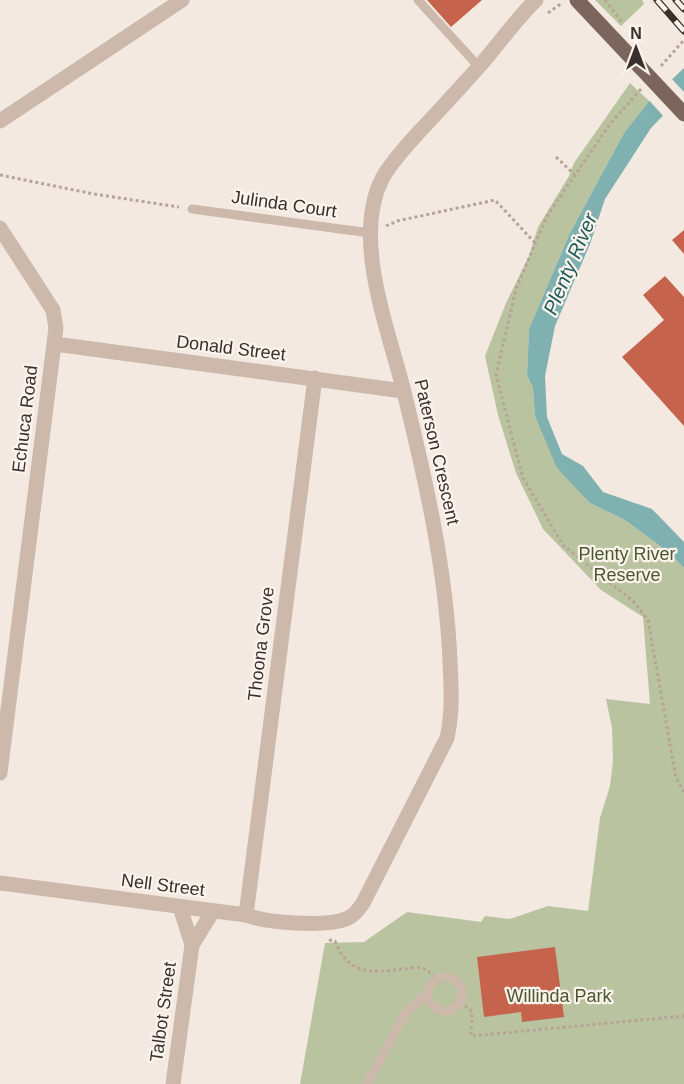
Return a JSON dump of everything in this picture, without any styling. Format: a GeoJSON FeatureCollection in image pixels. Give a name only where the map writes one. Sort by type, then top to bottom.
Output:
{"type":"FeatureCollection","features":[{"type":"Feature","properties":{"kind":"main road"},"geometry":{"type":"LineString","coordinates":[[577,0],[684,114]]}},
{"type":"Feature","properties":{"kind":"street"},"geometry":{"type":"LineString","coordinates":[[0,121],[182,0]]}},
{"type":"Feature","properties":{"kind":"street","name":"Paterson Crescent"},"geometry":{"type":"LineString","coordinates":[[321,923],[347,919],[363,903],[436,762],[451,723],[449,631],[445,587],[403,391],[374,274],[370,233],[374,199],[396,158],[536,0]]}},
{"type":"Feature","properties":{"kind":"street","name":"Echuca Road"},"geometry":{"type":"LineString","coordinates":[[0,228],[53,310],[56,328],[0,773]]}},
{"type":"Feature","properties":{"kind":"street","name":"Donald Street"},"geometry":{"type":"LineString","coordinates":[[55,344],[403,391]]}},
{"type":"Feature","properties":{"kind":"street","name":"Thoona Grove"},"geometry":{"type":"LineString","coordinates":[[246,915],[315,378]]}},
{"type":"Feature","properties":{"kind":"street","name":"Nell Street"},"geometry":{"type":"LineString","coordinates":[[0,883],[246,915],[268,921],[321,923]]}},
{"type":"Feature","properties":{"kind":"street","name":"Talbot Street"},"geometry":{"type":"LineString","coordinates":[[180,907],[192,945]]}},
{"type":"Feature","properties":{"kind":"street","name":"Talbot Street"},"geometry":{"type":"LineString","coordinates":[[173,1084],[192,945],[213,911]]}},
{"type":"Feature","properties":{"kind":"lane"},"geometry":{"type":"LineString","coordinates":[[418,0],[479,67]]}},
{"type":"Feature","properties":{"kind":"lane","name":"Julinda Court"},"geometry":{"type":"LineString","coordinates":[[192,209],[370,233]]}},
{"type":"Feature","properties":{"kind":"lane"},"geometry":{"type":"LineString","coordinates":[[367,1084],[404,1016],[428,993],[436,980],[446,977],[456,981],[461,991],[460,1002],[451,1010],[440,1010],[430,1003],[428,993]]}},
{"type":"Feature","properties":{"kind":"path"},"geometry":{"type":"LineString","coordinates":[[684,40],[647,75],[609,124],[548,216],[516,289],[496,375],[523,478],[563,545],[633,601],[648,620],[676,778],[684,792]]}},
{"type":"Feature","properties":{"kind":"path"},"geometry":{"type":"LineString","coordinates":[[556,158],[575,175]]}},
{"type":"Feature","properties":{"kind":"path"},"geometry":{"type":"LineString","coordinates":[[0,175],[93,194],[192,209]]}},
{"type":"Feature","properties":{"kind":"path"},"geometry":{"type":"LineString","coordinates":[[370,233],[397,221],[495,200],[536,244]]}},
{"type":"Feature","properties":{"kind":"path"},"geometry":{"type":"LineString","coordinates":[[336,941],[340,954],[359,969],[376,972],[420,967],[436,980]]}},
{"type":"Feature","properties":{"kind":"path"},"geometry":{"type":"LineString","coordinates":[[460,1002],[472,1011],[471,1036],[684,1016]]}},
{"type":"Feature","properties":{"kind":"green space"},"geometry":{"type":"Polygon","coordinates":[[[595,0],[642,0],[644,4],[621,26],[595,0]]]}},
{"type":"Feature","properties":{"kind":"green space","name":"Willinda Park"},"geometry":{"type":"Polygon","coordinates":[[[630,83],[649,101],[624,133],[569,235],[529,329],[527,375],[533,388],[535,416],[590,503],[625,520],[667,551],[684,568],[684,1084],[300,1084],[325,943],[364,942],[407,912],[481,922],[485,916],[510,919],[548,906],[588,911],[600,818],[610,786],[613,761],[612,728],[606,699],[650,704],[643,617],[601,590],[543,529],[516,473],[498,415],[485,356],[506,303],[529,256],[538,227],[569,176],[574,163],[630,83]]]}},
{"type":"Feature","properties":{"kind":"water","name":"Plenty River"},"geometry":{"type":"Polygon","coordinates":[[[684,68],[684,94],[651,128],[605,199],[590,244],[555,326],[545,376],[547,417],[562,454],[583,466],[603,492],[652,509],[684,542],[684,568],[667,551],[625,520],[590,503],[557,468],[535,416],[533,388],[527,375],[529,329],[569,235],[624,133],[649,101],[684,68]]]}},
{"type":"Feature","properties":{"kind":"pier"},"geometry":{"type":"Polygon","coordinates":[[[670,77],[684,92],[684,99],[665,118],[647,98],[670,77]]]}},
{"type":"Feature","properties":{"kind":"building"},"geometry":{"type":"Polygon","coordinates":[[[427,0],[482,0],[451,27],[427,0]]]}},
{"type":"Feature","properties":{"kind":"building"},"geometry":{"type":"Polygon","coordinates":[[[684,230],[684,254],[672,240],[684,230]]]}},
{"type":"Feature","properties":{"kind":"building"},"geometry":{"type":"Polygon","coordinates":[[[665,276],[684,297],[684,426],[622,357],[664,320],[643,295],[665,276]]]}},
{"type":"Feature","properties":{"kind":"building"},"geometry":{"type":"Polygon","coordinates":[[[555,947],[564,1017],[522,1022],[521,1012],[484,1017],[477,957],[555,947]]]}},
{"type":"Feature","properties":{"kind":"railway"},"geometry":{"type":"LineString","coordinates":[[657,0],[684,31]]}},
{"type":"Feature","properties":{"kind":"railway"},"geometry":{"type":"LineString","coordinates":[[676,0],[684,9]]}},
{"type":"Feature","properties":{"kind":"park label","name":"Plenty River Reserve"},"geometry":{"type":"Point","coordinates":[627,564]}}]}
